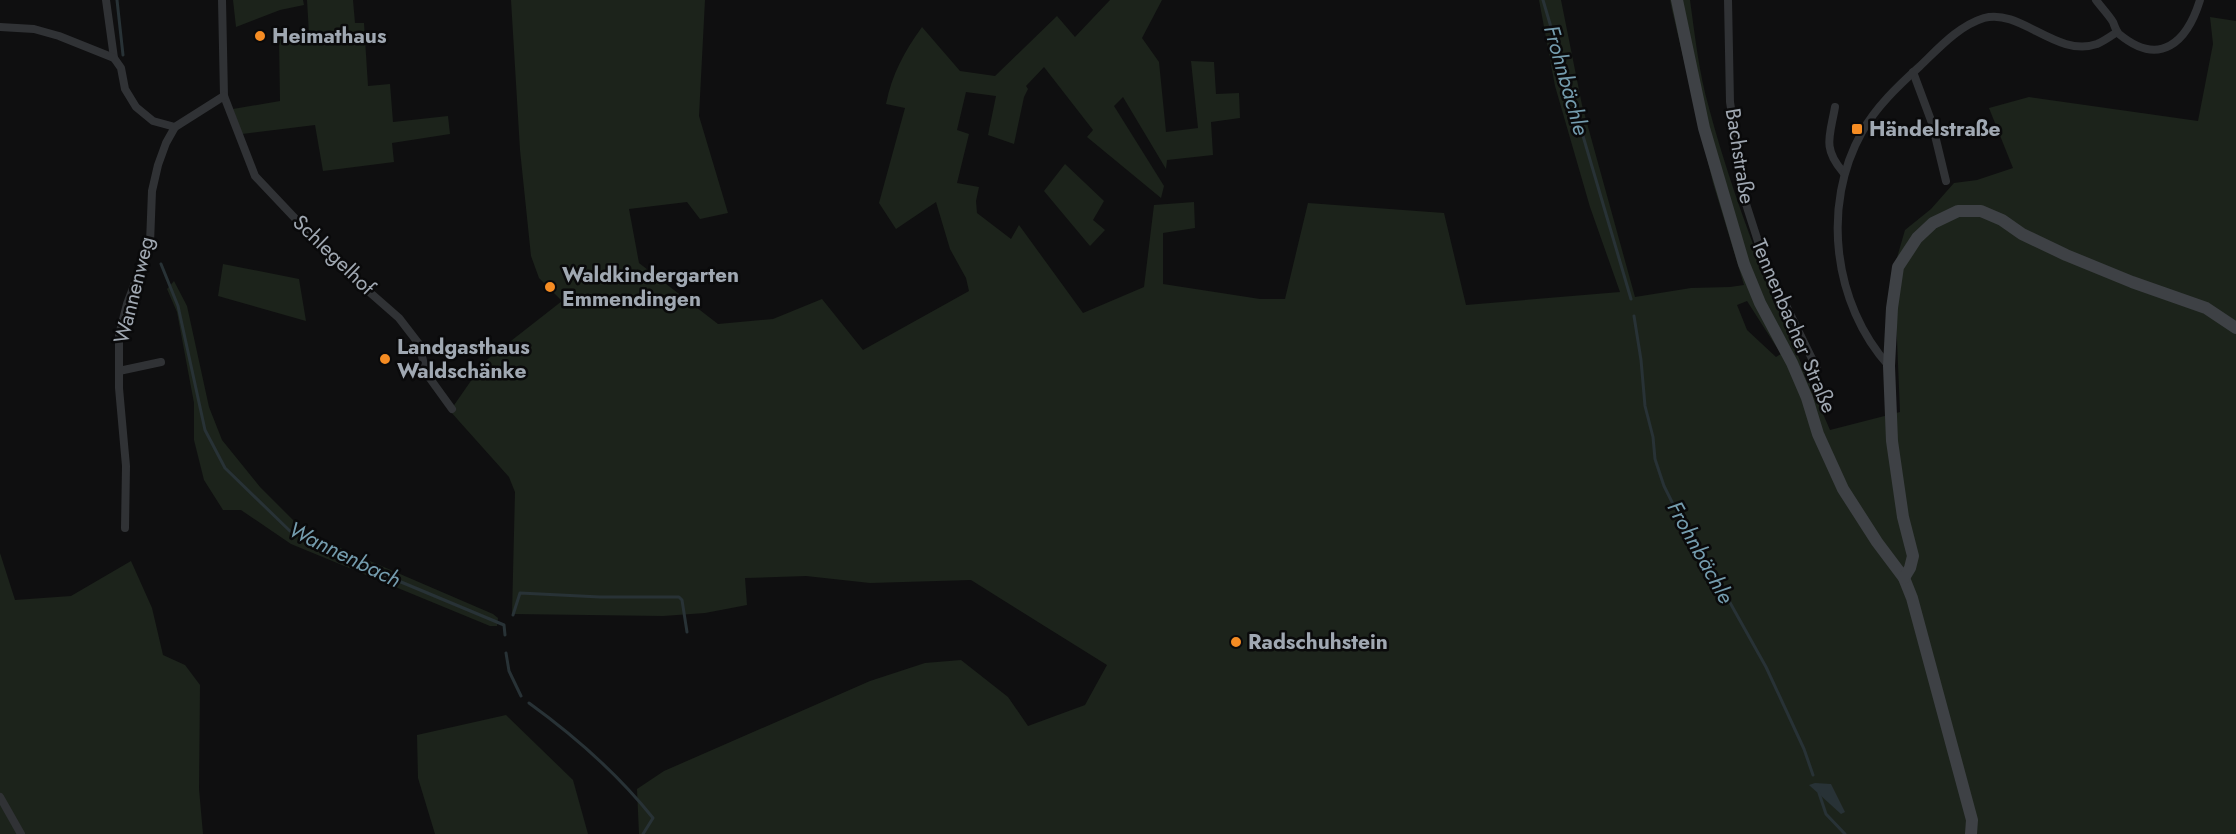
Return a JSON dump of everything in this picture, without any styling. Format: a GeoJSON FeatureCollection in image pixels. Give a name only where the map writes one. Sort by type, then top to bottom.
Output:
{"type":"FeatureCollection","features":[{"type":"Feature","properties":{"kind":"street"},"geometry":{"type":"LineString","coordinates":[[105,0],[114,58],[121,68],[125,89],[136,107],[153,121],[175,127],[224,96]]}},
{"type":"Feature","properties":{"kind":"street","name":"Schlegelhof"},"geometry":{"type":"LineString","coordinates":[[222,0],[224,96],[255,176],[342,268],[399,318],[419,344],[426,373],[453,409]]}},
{"type":"Feature","properties":{"kind":"street","name":"Tennenbacher Straße"},"geometry":{"type":"LineString","coordinates":[[1677,0],[1704,128],[1744,264],[1792,363],[1807,398],[1818,434],[1843,489],[1877,542],[1904,578],[1912,598],[1972,820],[1971,834]]}},
{"type":"Feature","properties":{"kind":"street","name":"Bachstraße"},"geometry":{"type":"LineString","coordinates":[[1728,0],[1730,102],[1746,204],[1764,260],[1817,369]]}},
{"type":"Feature","properties":{"kind":"street"},"geometry":{"type":"LineString","coordinates":[[2096,0],[2112,21],[2117,32],[2138,47],[2162,50],[2175,43],[2189,29],[2200,0]]}},
{"type":"Feature","properties":{"kind":"street"},"geometry":{"type":"LineString","coordinates":[[1889,366],[1873,348],[1868,338],[1854,308],[1840,267],[1838,240],[1840,194],[1844,172],[1862,131],[1874,114],[1913,72],[1970,23],[1987,18],[2002,18],[2063,44],[2085,46],[2098,44],[2117,32]]}},
{"type":"Feature","properties":{"kind":"street"},"geometry":{"type":"LineString","coordinates":[[0,27],[34,29],[59,36],[114,58]]}},
{"type":"Feature","properties":{"kind":"street"},"geometry":{"type":"LineString","coordinates":[[1913,72],[1932,123],[1946,181]]}},
{"type":"Feature","properties":{"kind":"street"},"geometry":{"type":"LineString","coordinates":[[1835,107],[1828,150],[1832,160],[1844,172]]}},
{"type":"Feature","properties":{"kind":"street","name":"Wannenweg"},"geometry":{"type":"LineString","coordinates":[[125,528],[126,466],[118,371],[119,335],[127,304],[150,243],[152,191],[158,165],[175,127]]}},
{"type":"Feature","properties":{"kind":"street"},"geometry":{"type":"LineString","coordinates":[[1904,578],[1913,556],[1903,517],[1892,441],[1889,366],[1892,308],[1898,267],[1917,238],[1933,223],[1958,211],[1981,211],[2066,255],[2132,282],[2206,308],[2236,328]]}},
{"type":"Feature","properties":{"kind":"street","name":"Wannenweg"},"geometry":{"type":"LineString","coordinates":[[118,371],[161,362]]}},
{"type":"Feature","properties":{"kind":"street"},"geometry":{"type":"LineString","coordinates":[[0,797],[21,834]]}},
{"type":"Feature","properties":{"kind":"shaded area"},"geometry":{"type":"Polygon","coordinates":[[[233,0],[303,0],[304,5],[280,10],[236,27],[233,0]]]}},
{"type":"Feature","properties":{"kind":"shaded area"},"geometry":{"type":"Polygon","coordinates":[[[307,0],[353,0],[355,23],[364,23],[368,86],[390,84],[393,122],[448,116],[450,134],[392,143],[394,162],[323,171],[315,125],[242,134],[233,109],[280,101],[279,37],[309,34],[307,0]]]}},
{"type":"Feature","properties":{"kind":"shaded area"},"geometry":{"type":"Polygon","coordinates":[[[511,0],[705,0],[699,116],[728,213],[700,219],[687,202],[629,209],[639,263],[718,324],[773,319],[822,299],[863,350],[969,291],[966,278],[950,249],[936,202],[896,229],[879,203],[905,108],[886,104],[900,64],[922,27],[960,71],[995,76],[1057,16],[1075,37],[1110,0],[1162,0],[1142,38],[1159,62],[1166,132],[1198,128],[1191,61],[1214,62],[1216,94],[1239,93],[1240,118],[1211,122],[1213,155],[1167,160],[1166,169],[1123,97],[1114,106],[1164,186],[1161,198],[1087,137],[1093,130],[1044,67],[1026,86],[1028,89],[1024,97],[1014,144],[988,135],[996,96],[966,92],[957,130],[969,134],[957,183],[979,187],[976,201],[977,213],[1011,239],[1019,225],[1083,313],[1144,287],[1154,205],[1194,202],[1195,228],[1163,233],[1163,284],[1260,299],[1285,299],[1308,203],[1444,213],[1466,305],[1620,292],[1590,207],[1555,86],[1539,0],[1561,0],[1582,105],[1635,297],[1691,288],[1744,285],[1713,183],[1670,0],[1690,0],[1706,95],[1734,191],[1779,312],[1830,430],[1900,412],[1894,268],[1905,230],[1931,209],[1954,183],[1977,180],[2013,168],[1989,108],[2029,97],[2198,121],[2213,44],[2210,17],[2236,21],[2236,834],[639,834],[637,789],[664,771],[870,681],[925,663],[961,660],[1008,697],[1028,726],[1085,705],[1107,665],[971,580],[870,583],[806,576],[745,578],[747,605],[705,613],[663,616],[512,614],[515,492],[509,477],[450,411],[484,362],[562,301],[539,278],[531,256],[520,150],[511,0]],[[1747,301],[1737,305],[1747,330],[1776,357],[1781,354],[1747,301]]]}},
{"type":"Feature","properties":{"kind":"shaded area"},"geometry":{"type":"Polygon","coordinates":[[[1065,164],[1104,201],[1093,220],[1105,230],[1090,246],[1044,191],[1065,164]]]}},
{"type":"Feature","properties":{"kind":"shaded area"},"geometry":{"type":"Polygon","coordinates":[[[223,264],[299,279],[306,321],[218,296],[223,264]]]}},
{"type":"Feature","properties":{"kind":"shaded area"},"geometry":{"type":"Polygon","coordinates":[[[174,281],[187,306],[209,407],[222,440],[260,487],[302,529],[349,552],[493,614],[498,618],[497,626],[490,626],[291,544],[241,510],[223,510],[204,480],[194,440],[194,403],[177,312],[167,289],[174,281]]]}},
{"type":"Feature","properties":{"kind":"shaded area"},"geometry":{"type":"Polygon","coordinates":[[[0,553],[15,600],[71,596],[131,561],[152,608],[163,655],[185,665],[200,685],[199,789],[203,834],[0,834],[0,553]]]}},
{"type":"Feature","properties":{"kind":"shaded area"},"geometry":{"type":"Polygon","coordinates":[[[506,715],[573,780],[588,834],[435,834],[418,778],[417,735],[506,715]]]}},
{"type":"Feature","properties":{"kind":"shaded area"},"geometry":{"type":"Polygon","coordinates":[[[1831,784],[1845,812],[1841,814],[1809,785],[1831,784]]]}},
{"type":"Feature","properties":{"kind":"waterway","name":"Wannenbach"},"geometry":{"type":"LineString","coordinates":[[117,0],[123,55]]}},
{"type":"Feature","properties":{"kind":"waterway","name":"Frohnbächle"},"geometry":{"type":"LineString","coordinates":[[1543,0],[1631,299]]}},
{"type":"Feature","properties":{"kind":"waterway","name":"Wannenbach"},"geometry":{"type":"LineString","coordinates":[[161,264],[178,306],[205,430],[225,468],[290,531],[358,564],[504,625],[505,635]]}},
{"type":"Feature","properties":{"kind":"waterway","name":"Frohnbächle"},"geometry":{"type":"LineString","coordinates":[[1634,316],[1645,406],[1653,437],[1655,459],[1664,486],[1683,524],[1766,667],[1804,749],[1813,775]]}},
{"type":"Feature","properties":{"kind":"waterway","name":"Wannenbach"},"geometry":{"type":"LineString","coordinates":[[513,615],[520,593],[600,597],[679,597],[682,600],[687,632]]}},
{"type":"Feature","properties":{"kind":"waterway","name":"Wannenbach"},"geometry":{"type":"LineString","coordinates":[[506,653],[509,671],[521,696]]}},
{"type":"Feature","properties":{"kind":"waterway","name":"Wannenbach"},"geometry":{"type":"LineString","coordinates":[[529,703],[595,756],[653,818],[643,834]]}},
{"type":"Feature","properties":{"kind":"waterway","name":"Frohnbächle"},"geometry":{"type":"LineString","coordinates":[[1819,793],[1826,814],[1845,834]]}},
{"type":"Feature","properties":{"kind":"place","name":"Heimathaus"},"geometry":{"type":"Point","coordinates":[260,36]}},
{"type":"Feature","properties":{"kind":"place","name":"Händelstraße"},"geometry":{"type":"Point","coordinates":[1857,129]}},
{"type":"Feature","properties":{"kind":"place","name":"Waldkindergarten Emmendingen"},"geometry":{"type":"Point","coordinates":[550,287]}},
{"type":"Feature","properties":{"kind":"place","name":"Landgasthaus Waldschänke"},"geometry":{"type":"Point","coordinates":[385,359]}},
{"type":"Feature","properties":{"kind":"place","name":"Radschuhstein"},"geometry":{"type":"Point","coordinates":[1236,642]}}]}
